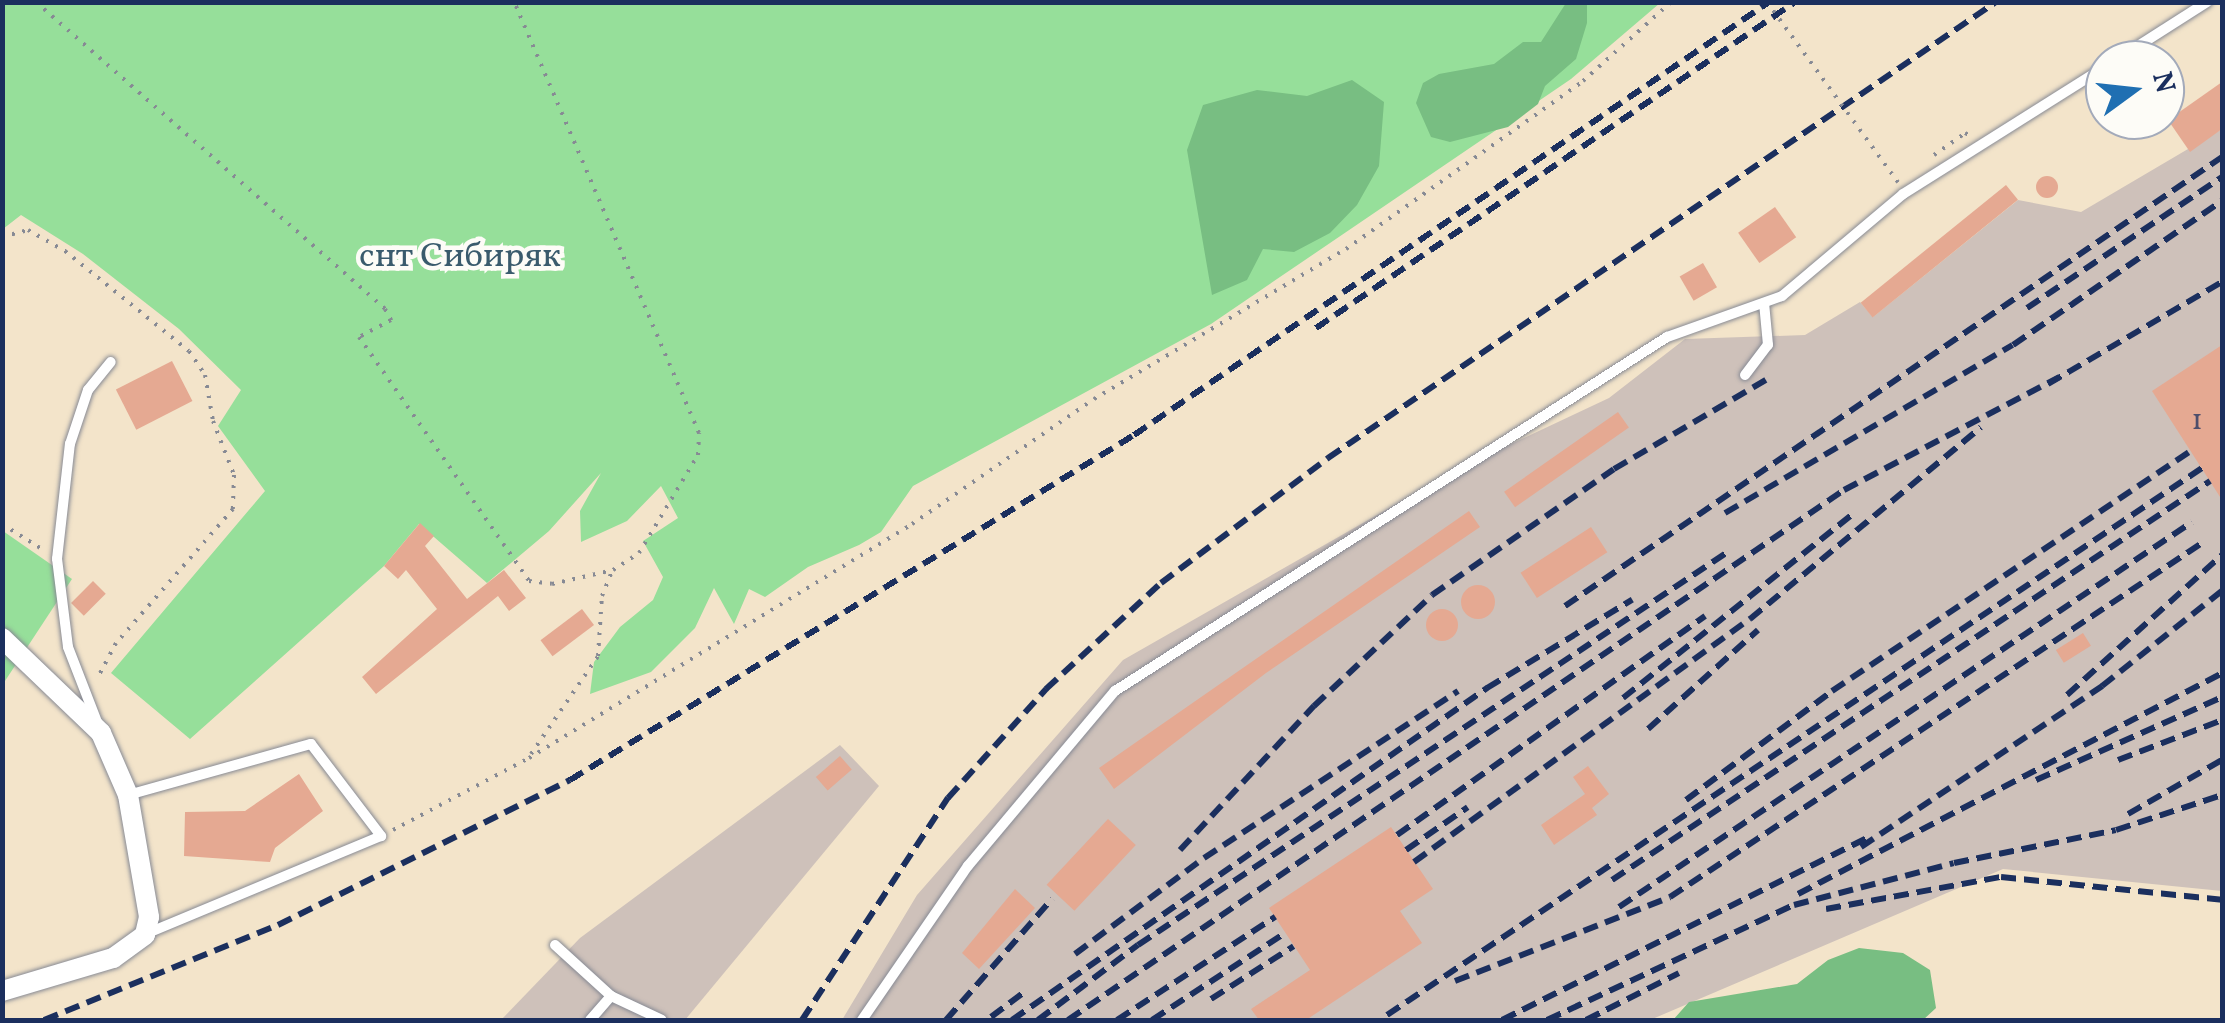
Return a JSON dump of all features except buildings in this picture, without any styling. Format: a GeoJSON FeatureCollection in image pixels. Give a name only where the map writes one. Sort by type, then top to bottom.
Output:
{"type":"FeatureCollection","features":[{"type":"Feature","properties":{"kind":"street"},"geometry":{"type":"LineString","coordinates":[[2,638],[101,733],[128,795],[147,894],[145,934],[113,958],[2,990]]}},
{"type":"Feature","properties":{"kind":"lane"},"geometry":{"type":"LineString","coordinates":[[2147,40],[2207,2]]}},
{"type":"Feature","properties":{"kind":"lane"},"geometry":{"type":"LineString","coordinates":[[862,1020],[968,866],[1115,691],[1667,337],[1782,296],[1902,194],[2085,80]]}},
{"type":"Feature","properties":{"kind":"lane"},"geometry":{"type":"LineString","coordinates":[[1745,375],[1768,344],[1764,303]]}},
{"type":"Feature","properties":{"kind":"lane"},"geometry":{"type":"LineString","coordinates":[[101,733],[90,691],[68,647],[57,559],[70,444],[88,390],[111,362]]}},
{"type":"Feature","properties":{"kind":"lane"},"geometry":{"type":"LineString","coordinates":[[128,795],[311,744],[380,836],[145,934]]}},
{"type":"Feature","properties":{"kind":"lane"},"geometry":{"type":"LineString","coordinates":[[555,945],[611,996],[662,1020]]}},
{"type":"Feature","properties":{"kind":"lane"},"geometry":{"type":"LineString","coordinates":[[590,1020],[611,996]]}},
{"type":"Feature","properties":{"kind":"path"},"geometry":{"type":"LineString","coordinates":[[2,9],[10,2]]}},
{"type":"Feature","properties":{"kind":"path"},"geometry":{"type":"LineString","coordinates":[[36,2],[385,309],[392,320],[359,337],[529,581],[552,584],[612,570],[640,554],[698,455],[699,433],[514,2]]}},
{"type":"Feature","properties":{"kind":"path"},"geometry":{"type":"LineString","coordinates":[[380,836],[528,758],[912,524],[1094,399],[1346,249],[1583,80],[1671,2]]}},
{"type":"Feature","properties":{"kind":"path"},"geometry":{"type":"LineString","coordinates":[[1767,2],[1898,182]]}},
{"type":"Feature","properties":{"kind":"path"},"geometry":{"type":"LineString","coordinates":[[2,237],[28,230],[50,242],[189,351],[205,374],[213,421],[237,487],[232,509],[116,643],[90,691]]}},
{"type":"Feature","properties":{"kind":"path"},"geometry":{"type":"LineString","coordinates":[[2,524],[57,559]]}},
{"type":"Feature","properties":{"kind":"path"},"geometry":{"type":"LineString","coordinates":[[528,758],[598,656],[602,596],[612,570]]}},
{"type":"Feature","properties":{"kind":"shaded area"},"geometry":{"type":"Polygon","coordinates":[[[2222,129],[2222,891],[2003,869],[1650,1020],[842,1020],[917,895],[1123,660],[1454,471],[1609,398],[1685,339],[1805,335],[1860,302],[1873,317],[2018,200],[2081,212],[2222,129]]]}},
{"type":"Feature","properties":{"kind":"shaded area"},"geometry":{"type":"Polygon","coordinates":[[[840,745],[879,786],[685,1020],[501,1020],[580,938],[840,745]]]}},
{"type":"Feature","properties":{"kind":"green space","name":"снт Сибиряк"},"geometry":{"type":"Polygon","coordinates":[[[3,3],[1660,3],[1571,79],[1211,324],[913,486],[881,532],[859,545],[808,567],[765,597],[749,589],[734,624],[714,588],[695,628],[651,672],[590,694],[594,662],[620,627],[653,600],[663,577],[643,541],[678,518],[661,486],[627,521],[581,542],[580,511],[601,473],[549,531],[487,583],[419,524],[384,566],[190,739],[111,673],[265,491],[218,426],[241,390],[179,329],[83,254],[21,215],[3,229],[3,3]]]}},
{"type":"Feature","properties":{"kind":"green space"},"geometry":{"type":"Polygon","coordinates":[[[1566,3],[1587,4],[1587,23],[1576,59],[1545,86],[1538,104],[1508,127],[1450,142],[1431,137],[1416,103],[1423,83],[1439,74],[1494,64],[1523,42],[1541,42],[1566,3]]]}},
{"type":"Feature","properties":{"kind":"green space"},"geometry":{"type":"Polygon","coordinates":[[[1352,80],[1384,102],[1379,166],[1357,205],[1330,233],[1294,252],[1263,249],[1247,280],[1212,295],[1187,150],[1203,105],[1257,90],[1307,96],[1352,80]]]}},
{"type":"Feature","properties":{"kind":"green space"},"geometry":{"type":"Polygon","coordinates":[[[3,531],[72,579],[3,684],[3,531]]]}},
{"type":"Feature","properties":{"kind":"green space"},"geometry":{"type":"Polygon","coordinates":[[[1859,948],[1903,953],[1930,970],[1936,1008],[1923,1020],[1673,1020],[1689,1002],[1797,984],[1828,960],[1859,948]]]}},
{"type":"Feature","properties":{"kind":"railway"},"geometry":{"type":"LineString","coordinates":[[44,1020],[278,925],[570,780],[1134,435],[1769,2]]}},
{"type":"Feature","properties":{"kind":"railway"},"geometry":{"type":"LineString","coordinates":[[1316,328],[1795,2]]}},
{"type":"Feature","properties":{"kind":"railway"},"geometry":{"type":"LineString","coordinates":[[802,1020],[948,798],[1046,689],[1161,583],[1328,458],[1996,2]]}},
{"type":"Feature","properties":{"kind":"railway"},"geometry":{"type":"LineString","coordinates":[[1565,606],[2222,157]]}},
{"type":"Feature","properties":{"kind":"railway"},"geometry":{"type":"LineString","coordinates":[[2027,308],[2222,177]]}},
{"type":"Feature","properties":{"kind":"railway"},"geometry":{"type":"LineString","coordinates":[[1725,513],[2013,345],[2222,201]]}},
{"type":"Feature","properties":{"kind":"railway"},"geometry":{"type":"LineString","coordinates":[[2048,384],[2222,282]]}},
{"type":"Feature","properties":{"kind":"railway"},"geometry":{"type":"LineString","coordinates":[[1180,850],[1314,706],[1432,595],[1614,469],[1771,377]]}},
{"type":"Feature","properties":{"kind":"railway"},"geometry":{"type":"LineString","coordinates":[[1068,1020],[1844,490],[2059,377]]}},
{"type":"Feature","properties":{"kind":"railway"},"geometry":{"type":"LineString","coordinates":[[1414,862],[1750,619],[1981,427]]}},
{"type":"Feature","properties":{"kind":"railway"},"geometry":{"type":"LineString","coordinates":[[1686,800],[1832,691],[2191,451]]}},
{"type":"Feature","properties":{"kind":"railway"},"geometry":{"type":"LineString","coordinates":[[1387,1015],[2202,468]]}},
{"type":"Feature","properties":{"kind":"railway"},"geometry":{"type":"LineString","coordinates":[[1612,880],[2210,481]]}},
{"type":"Feature","properties":{"kind":"railway"},"geometry":{"type":"LineString","coordinates":[[1623,698],[1853,514]]}},
{"type":"Feature","properties":{"kind":"railway"},"geometry":{"type":"LineString","coordinates":[[1619,907],[2192,522]]}},
{"type":"Feature","properties":{"kind":"railway"},"geometry":{"type":"LineString","coordinates":[[1455,981],[1670,897],[2205,541]]}},
{"type":"Feature","properties":{"kind":"railway"},"geometry":{"type":"LineString","coordinates":[[1038,1020],[1138,945],[1729,551]]}},
{"type":"Feature","properties":{"kind":"railway"},"geometry":{"type":"LineString","coordinates":[[2067,695],[2222,555]]}},
{"type":"Feature","properties":{"kind":"railway"},"geometry":{"type":"LineString","coordinates":[[1861,847],[2102,686],[2222,591]]}},
{"type":"Feature","properties":{"kind":"railway"},"geometry":{"type":"LineString","coordinates":[[1012,1020],[1487,688],[1632,600]]}},
{"type":"Feature","properties":{"kind":"railway"},"geometry":{"type":"LineString","coordinates":[[1397,835],[1705,616]]}},
{"type":"Feature","properties":{"kind":"railway"},"geometry":{"type":"LineString","coordinates":[[1648,729],[1758,630]]}},
{"type":"Feature","properties":{"kind":"railway"},"geometry":{"type":"LineString","coordinates":[[1798,894],[2222,673]]}},
{"type":"Feature","properties":{"kind":"railway"},"geometry":{"type":"LineString","coordinates":[[1075,954],[1204,858],[1458,691]]}},
{"type":"Feature","properties":{"kind":"railway"},"geometry":{"type":"LineString","coordinates":[[2036,780],[2222,697]]}},
{"type":"Feature","properties":{"kind":"railway"},"geometry":{"type":"LineString","coordinates":[[2118,760],[2222,720]]}},
{"type":"Feature","properties":{"kind":"railway"},"geometry":{"type":"LineString","coordinates":[[2128,814],[2222,760]]}},
{"type":"Feature","properties":{"kind":"railway"},"geometry":{"type":"LineString","coordinates":[[1547,1020],[1794,905],[1954,863],[2116,830],[2222,795]]}},
{"type":"Feature","properties":{"kind":"railway"},"geometry":{"type":"LineString","coordinates":[[1406,850],[1468,807]]}},
{"type":"Feature","properties":{"kind":"railway"},"geometry":{"type":"LineString","coordinates":[[1502,1020],[1869,837]]}},
{"type":"Feature","properties":{"kind":"railway"},"geometry":{"type":"LineString","coordinates":[[1826,909],[2001,877],[2222,900]]}},
{"type":"Feature","properties":{"kind":"railway"},"geometry":{"type":"LineString","coordinates":[[946,1020],[1052,899]]}},
{"type":"Feature","properties":{"kind":"railway"},"geometry":{"type":"LineString","coordinates":[[1117,1020],[1275,917]]}},
{"type":"Feature","properties":{"kind":"railway"},"geometry":{"type":"LineString","coordinates":[[1152,1020],[1285,933]]}},
{"type":"Feature","properties":{"kind":"railway"},"geometry":{"type":"LineString","coordinates":[[1211,999],[1294,946]]}},
{"type":"Feature","properties":{"kind":"railway"},"geometry":{"type":"LineString","coordinates":[[1586,1020],[1679,973]]}},
{"type":"Feature","properties":{"kind":"railway"},"geometry":{"type":"LineString","coordinates":[[991,1017],[1027,990]]}}]}
